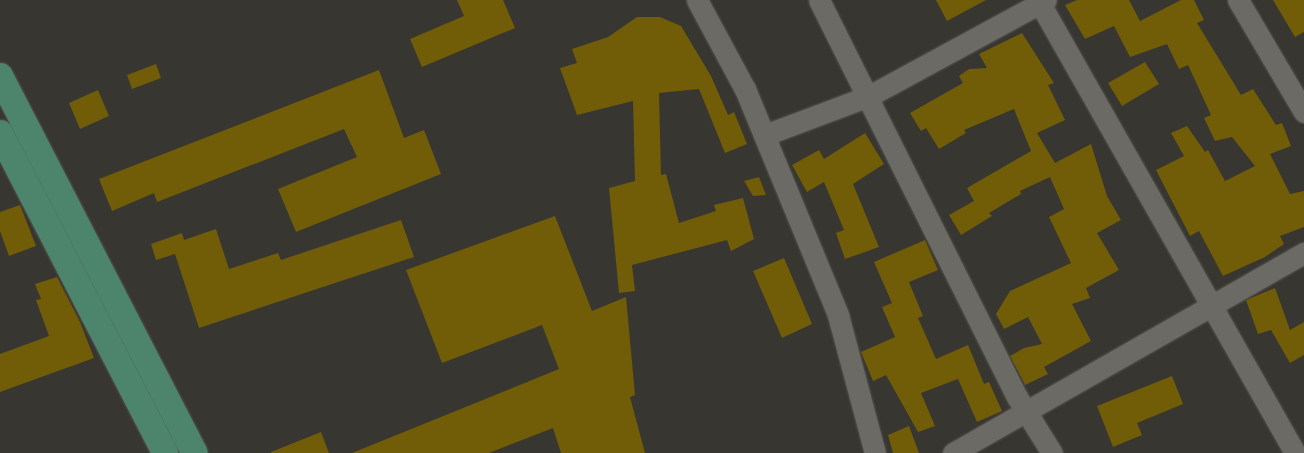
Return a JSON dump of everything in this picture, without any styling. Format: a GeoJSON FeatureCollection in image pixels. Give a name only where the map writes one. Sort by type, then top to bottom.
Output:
{"type":"FeatureCollection","features":[{"type":"Feature","properties":{"kind":"main road"},"geometry":{"type":"LineString","coordinates":[[0,76],[195,453]]}},
{"type":"Feature","properties":{"kind":"main road"},"geometry":{"type":"LineString","coordinates":[[0,133],[165,453]]}},
{"type":"Feature","properties":{"kind":"street"},"geometry":{"type":"LineString","coordinates":[[697,0],[745,89],[838,315],[875,453]]}},
{"type":"Feature","properties":{"kind":"street"},"geometry":{"type":"LineString","coordinates":[[819,0],[1026,411],[1052,453]]}},
{"type":"Feature","properties":{"kind":"street"},"geometry":{"type":"LineString","coordinates":[[1238,0],[1304,112]]}},
{"type":"Feature","properties":{"kind":"street"},"geometry":{"type":"LineString","coordinates":[[765,135],[869,96],[1041,1],[1295,453]]}},
{"type":"Feature","properties":{"kind":"street"},"geometry":{"type":"LineString","coordinates":[[953,453],[1304,253]]}},
{"type":"Feature","properties":{"kind":"building"},"geometry":{"type":"Polygon","coordinates":[[[457,0],[503,0],[515,28],[422,67],[410,39],[464,16],[457,0]]]}},
{"type":"Feature","properties":{"kind":"building"},"geometry":{"type":"Polygon","coordinates":[[[936,0],[986,0],[947,21],[936,0]]]}},
{"type":"Feature","properties":{"kind":"building"},"geometry":{"type":"Polygon","coordinates":[[[1077,0],[1129,0],[1140,21],[1181,0],[1194,0],[1204,20],[1197,23],[1241,95],[1253,89],[1276,125],[1282,123],[1291,146],[1270,154],[1290,194],[1304,191],[1304,227],[1280,236],[1284,244],[1265,257],[1223,276],[1199,231],[1190,236],[1156,170],[1184,156],[1171,133],[1187,126],[1205,152],[1208,150],[1225,181],[1255,166],[1232,137],[1215,141],[1204,118],[1211,115],[1188,65],[1179,69],[1167,44],[1130,57],[1114,26],[1085,39],[1065,5],[1077,0]]]}},
{"type":"Feature","properties":{"kind":"building"},"geometry":{"type":"Polygon","coordinates":[[[1273,0],[1304,0],[1304,32],[1295,37],[1273,0]]]}},
{"type":"Feature","properties":{"kind":"building"},"geometry":{"type":"Polygon","coordinates":[[[637,17],[660,17],[681,26],[711,76],[728,115],[734,112],[747,144],[725,153],[699,89],[659,93],[661,175],[666,174],[679,223],[716,211],[714,205],[743,198],[754,239],[731,251],[727,240],[632,265],[635,291],[619,293],[609,188],[635,181],[633,101],[577,115],[560,68],[577,63],[572,49],[608,37],[637,17]]]}},
{"type":"Feature","properties":{"kind":"building"},"geometry":{"type":"Polygon","coordinates":[[[1022,33],[1054,83],[1048,85],[1065,120],[1037,133],[1055,163],[1091,144],[1107,196],[1121,220],[1097,233],[1119,270],[1086,288],[1090,298],[1072,304],[1091,341],[1044,367],[1048,374],[1025,385],[1010,356],[1024,348],[1042,344],[1028,317],[1004,329],[996,314],[1010,291],[1071,263],[1049,217],[1064,209],[1050,177],[1020,191],[1021,194],[989,213],[992,216],[961,235],[949,215],[974,201],[967,188],[1031,151],[1014,109],[964,130],[966,133],[939,149],[926,128],[921,131],[910,113],[963,83],[959,76],[969,69],[987,68],[979,54],[1022,33]]]}},
{"type":"Feature","properties":{"kind":"building"},"geometry":{"type":"Polygon","coordinates":[[[1145,62],[1159,84],[1122,106],[1108,83],[1145,62]]]}},
{"type":"Feature","properties":{"kind":"building"},"geometry":{"type":"Polygon","coordinates":[[[156,64],[161,78],[132,89],[127,75],[156,64]]]}},
{"type":"Feature","properties":{"kind":"building"},"geometry":{"type":"Polygon","coordinates":[[[379,70],[404,138],[424,130],[441,174],[296,232],[278,189],[357,157],[344,129],[157,202],[154,193],[112,211],[99,179],[379,70]]]}},
{"type":"Feature","properties":{"kind":"building"},"geometry":{"type":"Polygon","coordinates":[[[98,90],[109,116],[80,129],[69,103],[98,90]]]}},
{"type":"Feature","properties":{"kind":"building"},"geometry":{"type":"Polygon","coordinates":[[[865,133],[884,164],[853,184],[879,247],[845,259],[836,233],[844,230],[824,182],[807,192],[792,165],[819,150],[824,159],[865,133]]]}},
{"type":"Feature","properties":{"kind":"building"},"geometry":{"type":"Polygon","coordinates":[[[759,177],[766,195],[753,196],[744,181],[759,177]]]}},
{"type":"Feature","properties":{"kind":"building"},"geometry":{"type":"Polygon","coordinates":[[[20,205],[36,246],[9,256],[0,231],[0,212],[20,205]]]}},
{"type":"Feature","properties":{"kind":"building"},"geometry":{"type":"Polygon","coordinates":[[[555,216],[592,311],[626,297],[635,395],[630,397],[645,453],[561,453],[553,428],[489,453],[352,453],[559,369],[542,325],[442,363],[406,270],[555,216]]]}},
{"type":"Feature","properties":{"kind":"building"},"geometry":{"type":"Polygon","coordinates":[[[401,220],[414,257],[199,328],[175,254],[156,260],[151,244],[182,233],[184,240],[216,229],[229,269],[278,253],[281,260],[401,220]]]}},
{"type":"Feature","properties":{"kind":"building"},"geometry":{"type":"Polygon","coordinates":[[[925,240],[938,270],[909,282],[923,316],[918,318],[936,359],[968,345],[984,384],[989,382],[1002,411],[977,422],[958,379],[921,393],[935,426],[918,432],[886,375],[873,381],[861,352],[895,337],[882,307],[892,303],[874,262],[925,240]]]}},
{"type":"Feature","properties":{"kind":"building"},"geometry":{"type":"Polygon","coordinates":[[[784,258],[812,324],[782,338],[753,271],[784,258]]]}},
{"type":"Feature","properties":{"kind":"building"},"geometry":{"type":"Polygon","coordinates":[[[57,277],[80,322],[94,358],[0,392],[0,354],[49,336],[36,300],[41,299],[35,284],[57,277]]]}},
{"type":"Feature","properties":{"kind":"building"},"geometry":{"type":"Polygon","coordinates":[[[1275,288],[1290,330],[1304,322],[1304,355],[1290,363],[1271,330],[1258,334],[1246,300],[1275,288]]]}},
{"type":"Feature","properties":{"kind":"building"},"geometry":{"type":"Polygon","coordinates":[[[1172,376],[1183,404],[1137,423],[1142,435],[1113,447],[1097,406],[1172,376]]]}},
{"type":"Feature","properties":{"kind":"building"},"geometry":{"type":"Polygon","coordinates":[[[909,426],[919,453],[893,453],[888,435],[909,426]]]}},
{"type":"Feature","properties":{"kind":"building"},"geometry":{"type":"Polygon","coordinates":[[[321,432],[329,453],[271,453],[271,452],[321,432]]]}}]}
